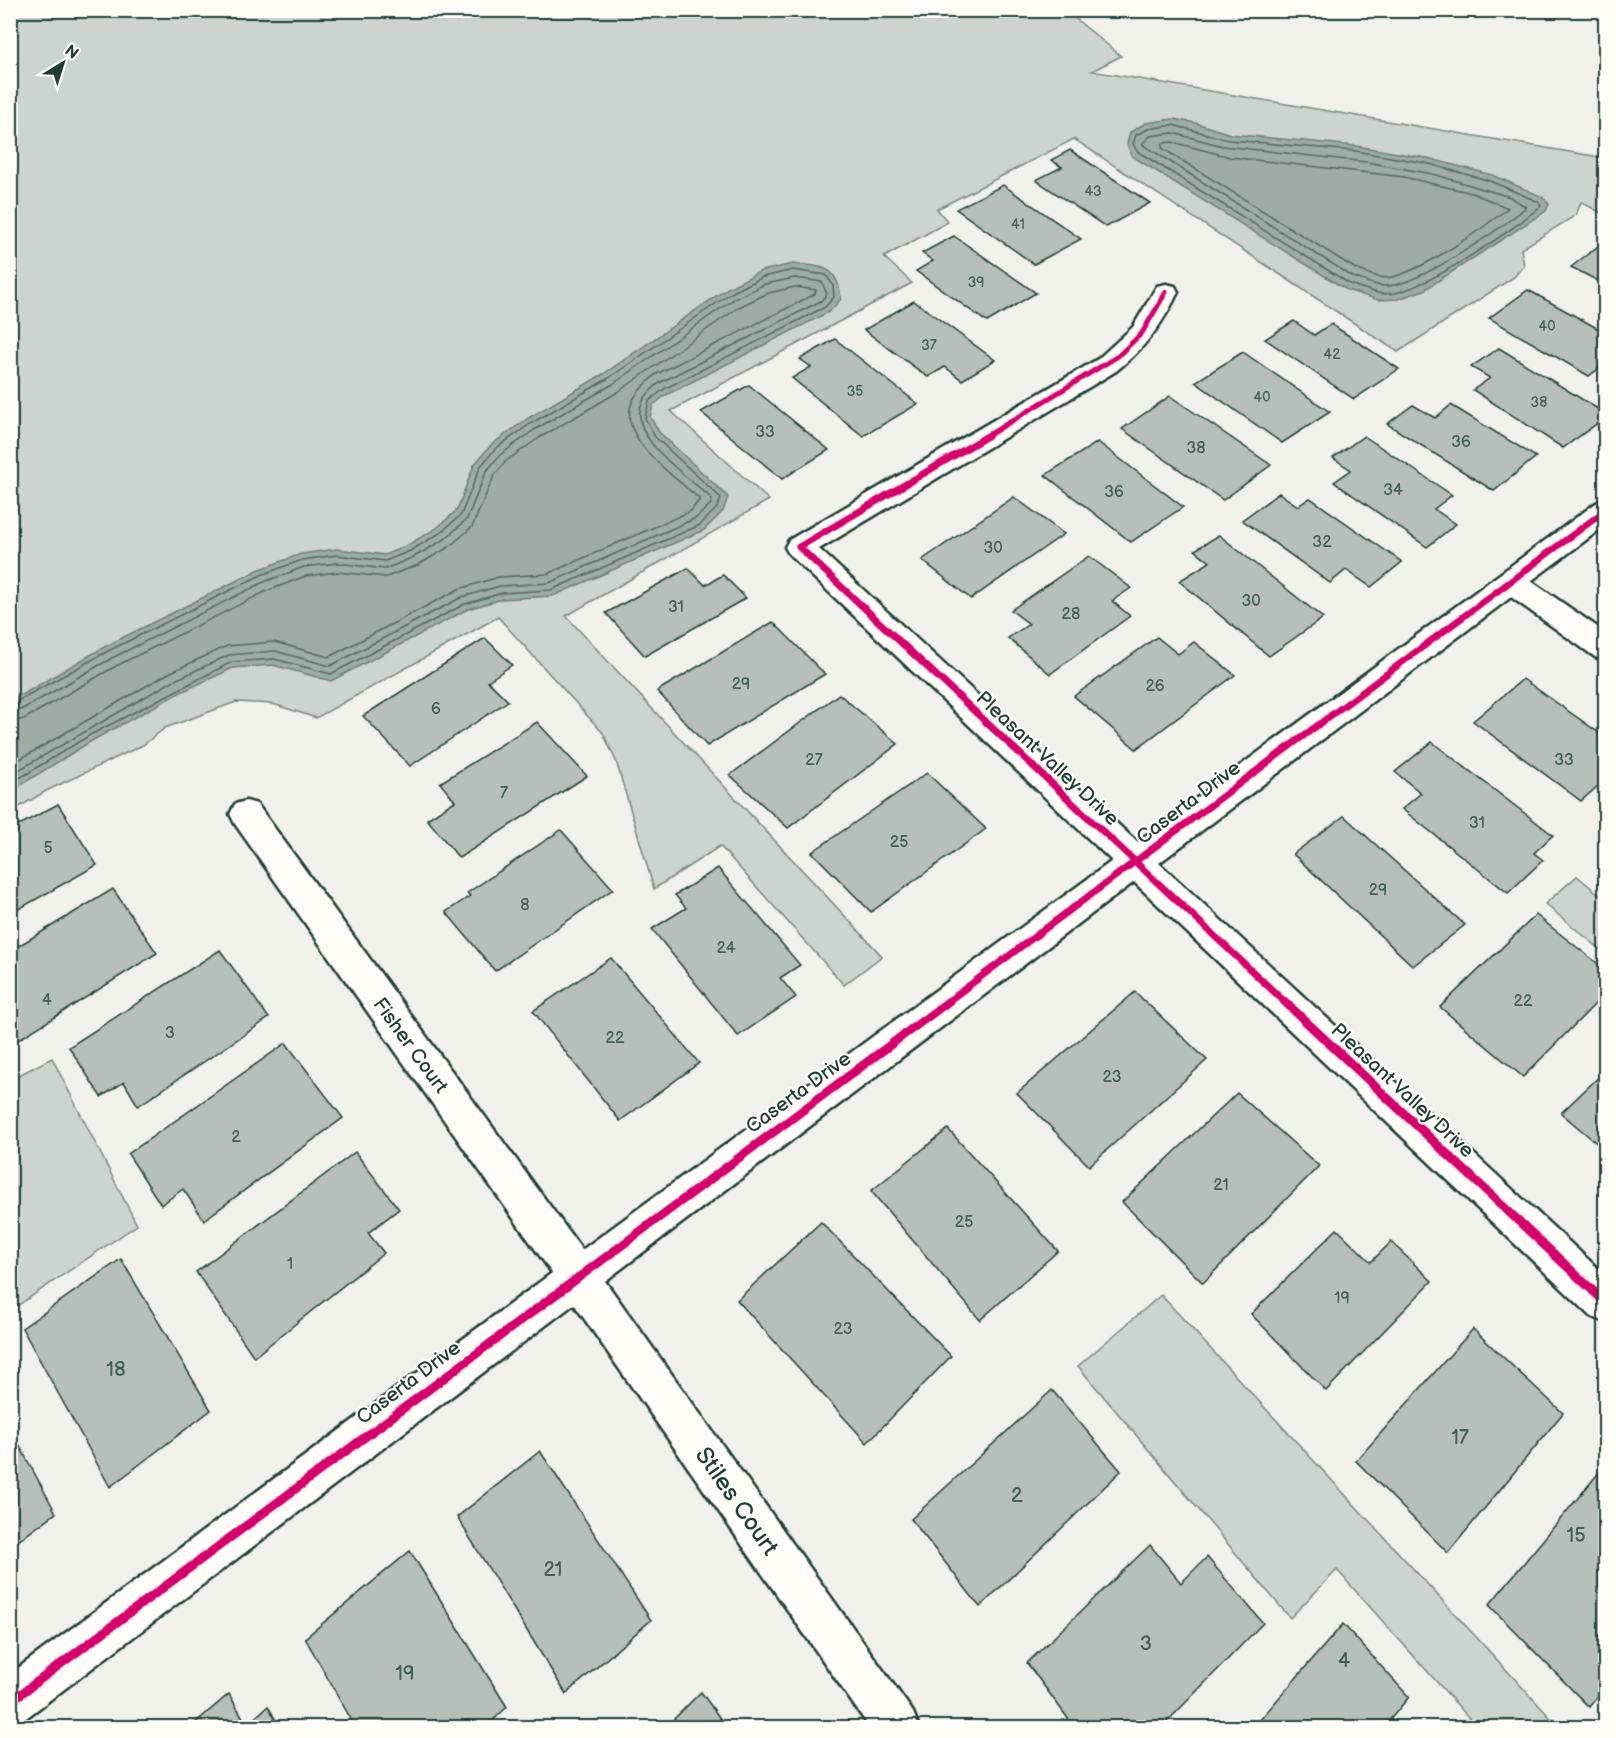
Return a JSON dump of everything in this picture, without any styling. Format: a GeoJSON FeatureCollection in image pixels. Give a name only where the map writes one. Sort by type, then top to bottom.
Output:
{"type":"FeatureCollection","features":[{"type":"Feature","properties":{"kind":"street","name":"Pleasant Valley Drive"},"geometry":{"type":"LineString","coordinates":[[1166,292],[1149,327],[1129,348],[1107,365],[799,547],[1605,1303]]}},
{"type":"Feature","properties":{"kind":"street","name":"Caserta Drive"},"geometry":{"type":"LineString","coordinates":[[10,1702],[577,1275],[1136,862],[1605,510]]}},
{"type":"Feature","properties":{"kind":"street"},"geometry":{"type":"LineString","coordinates":[[1510,581],[1605,649]]}},
{"type":"Feature","properties":{"kind":"street","name":"Fisher Court"},"geometry":{"type":"LineString","coordinates":[[246,814],[577,1275]]}},
{"type":"Feature","properties":{"kind":"street","name":"Stiles Court"},"geometry":{"type":"LineString","coordinates":[[577,1275],[897,1728]]}},
{"type":"Feature","properties":{"kind":"shaded area"},"geometry":{"type":"Polygon","coordinates":[[[11,11],[1066,11],[1121,56],[1092,71],[1605,158],[1605,215],[1581,202],[1576,215],[1521,249],[1524,265],[1514,277],[1398,352],[1074,139],[937,209],[948,222],[884,257],[912,283],[671,411],[769,500],[566,616],[882,956],[844,985],[720,846],[654,889],[616,761],[603,733],[498,617],[316,718],[273,704],[236,702],[165,728],[143,745],[46,791],[11,812],[11,11]]]}},
{"type":"Feature","properties":{"kind":"shaded area"},"geometry":{"type":"Polygon","coordinates":[[[1577,876],[1605,899],[1605,953],[1545,904],[1577,876]]]}},
{"type":"Feature","properties":{"kind":"shaded area"},"geometry":{"type":"Polygon","coordinates":[[[52,1058],[137,1225],[11,1310],[11,1079],[52,1058]]]}},
{"type":"Feature","properties":{"kind":"shaded area"},"geometry":{"type":"Polygon","coordinates":[[[1161,1295],[1559,1727],[1477,1727],[1337,1570],[1290,1618],[1078,1366],[1161,1295]]]}},
{"type":"Feature","properties":{"kind":"water"},"geometry":{"type":"Polygon","coordinates":[[[1173,119],[1196,123],[1230,134],[1356,146],[1427,158],[1492,175],[1543,197],[1549,204],[1546,211],[1424,290],[1398,299],[1378,300],[1347,290],[1132,156],[1127,144],[1130,132],[1146,123],[1173,119]]]}},
{"type":"Feature","properties":{"kind":"water"},"geometry":{"type":"Polygon","coordinates":[[[793,264],[821,267],[827,270],[836,280],[841,299],[829,312],[666,395],[653,405],[650,417],[659,432],[728,497],[723,511],[704,530],[553,596],[502,599],[468,609],[331,681],[273,665],[233,668],[177,694],[93,740],[11,791],[11,701],[106,646],[258,570],[301,554],[337,549],[385,555],[408,545],[437,528],[457,510],[474,465],[491,445],[527,419],[605,373],[728,288],[761,271],[793,264]]]}},
{"type":"Feature","properties":{"kind":"building"},"geometry":{"type":"Polygon","coordinates":[[[1070,150],[1150,203],[1106,227],[1036,180],[1062,167],[1051,160],[1070,150]]]}},
{"type":"Feature","properties":{"kind":"building"},"geometry":{"type":"Polygon","coordinates":[[[1003,185],[1081,239],[1034,264],[956,209],[1003,185]]]}},
{"type":"Feature","properties":{"kind":"building"},"geometry":{"type":"Polygon","coordinates":[[[954,236],[1036,293],[987,322],[916,271],[933,261],[922,253],[954,236]]]}},
{"type":"Feature","properties":{"kind":"building"},"geometry":{"type":"Polygon","coordinates":[[[1606,240],[1606,285],[1571,267],[1606,240]]]}},
{"type":"Feature","properties":{"kind":"building"},"geometry":{"type":"Polygon","coordinates":[[[1528,290],[1606,333],[1606,363],[1589,376],[1489,318],[1528,290]]]}},
{"type":"Feature","properties":{"kind":"building"},"geometry":{"type":"Polygon","coordinates":[[[914,301],[995,360],[962,380],[945,367],[928,377],[864,330],[914,301]]]}},
{"type":"Feature","properties":{"kind":"building"},"geometry":{"type":"Polygon","coordinates":[[[1294,321],[1314,335],[1331,324],[1399,369],[1354,399],[1265,339],[1294,321]]]}},
{"type":"Feature","properties":{"kind":"building"},"geometry":{"type":"Polygon","coordinates":[[[835,339],[918,404],[863,436],[792,378],[811,367],[800,359],[835,339]]]}},
{"type":"Feature","properties":{"kind":"building"},"geometry":{"type":"Polygon","coordinates":[[[1499,348],[1606,414],[1606,417],[1563,448],[1473,390],[1490,378],[1471,367],[1499,348]]]}},
{"type":"Feature","properties":{"kind":"building"},"geometry":{"type":"Polygon","coordinates":[[[1243,352],[1330,412],[1282,443],[1195,382],[1243,352]]]}},
{"type":"Feature","properties":{"kind":"building"},"geometry":{"type":"Polygon","coordinates":[[[749,385],[829,450],[782,479],[701,412],[749,385]]]}},
{"type":"Feature","properties":{"kind":"building"},"geometry":{"type":"Polygon","coordinates":[[[1170,396],[1271,465],[1223,500],[1122,429],[1170,396]]]}},
{"type":"Feature","properties":{"kind":"building"},"geometry":{"type":"Polygon","coordinates":[[[1413,405],[1435,418],[1451,405],[1536,457],[1494,491],[1387,424],[1413,405]]]}},
{"type":"Feature","properties":{"kind":"building"},"geometry":{"type":"Polygon","coordinates":[[[1364,436],[1452,495],[1434,509],[1456,524],[1427,547],[1334,482],[1351,470],[1333,458],[1364,436]]]}},
{"type":"Feature","properties":{"kind":"building"},"geometry":{"type":"Polygon","coordinates":[[[1098,442],[1183,507],[1131,542],[1045,475],[1098,442]]]}},
{"type":"Feature","properties":{"kind":"building"},"geometry":{"type":"Polygon","coordinates":[[[1279,493],[1298,506],[1310,498],[1402,562],[1371,587],[1346,570],[1330,583],[1242,520],[1279,493]]]}},
{"type":"Feature","properties":{"kind":"building"},"geometry":{"type":"Polygon","coordinates":[[[1014,497],[1064,534],[971,599],[922,560],[1014,497]]]}},
{"type":"Feature","properties":{"kind":"building"},"geometry":{"type":"Polygon","coordinates":[[[1219,535],[1323,618],[1269,656],[1179,581],[1210,562],[1195,550],[1219,535]]]}},
{"type":"Feature","properties":{"kind":"building"},"geometry":{"type":"Polygon","coordinates":[[[1089,556],[1131,588],[1112,601],[1130,616],[1050,674],[1008,638],[1029,624],[1011,610],[1089,556]]]}},
{"type":"Feature","properties":{"kind":"building"},"geometry":{"type":"Polygon","coordinates":[[[688,568],[705,585],[723,575],[746,598],[645,656],[606,613],[688,568]]]}},
{"type":"Feature","properties":{"kind":"building"},"geometry":{"type":"Polygon","coordinates":[[[773,622],[825,674],[707,746],[657,691],[773,622]]]}},
{"type":"Feature","properties":{"kind":"building"},"geometry":{"type":"Polygon","coordinates":[[[1157,637],[1178,654],[1194,642],[1235,675],[1136,749],[1074,696],[1157,637]]]}},
{"type":"Feature","properties":{"kind":"building"},"geometry":{"type":"Polygon","coordinates":[[[485,638],[512,665],[488,681],[508,701],[410,766],[363,716],[485,638]]]}},
{"type":"Feature","properties":{"kind":"building"},"geometry":{"type":"Polygon","coordinates":[[[1523,679],[1606,738],[1606,779],[1581,801],[1473,721],[1523,679]]]}},
{"type":"Feature","properties":{"kind":"building"},"geometry":{"type":"Polygon","coordinates":[[[839,694],[898,744],[788,828],[730,775],[839,694]]]}},
{"type":"Feature","properties":{"kind":"building"},"geometry":{"type":"Polygon","coordinates":[[[537,722],[587,776],[459,858],[427,819],[455,801],[440,783],[537,722]]]}},
{"type":"Feature","properties":{"kind":"building"},"geometry":{"type":"Polygon","coordinates":[[[1432,742],[1553,835],[1534,853],[1543,860],[1508,893],[1402,809],[1421,793],[1395,772],[1432,742]]]}},
{"type":"Feature","properties":{"kind":"building"},"geometry":{"type":"Polygon","coordinates":[[[927,773],[986,829],[871,912],[812,852],[927,773]]]}},
{"type":"Feature","properties":{"kind":"building"},"geometry":{"type":"Polygon","coordinates":[[[58,804],[97,865],[10,914],[10,830],[58,804]]]}},
{"type":"Feature","properties":{"kind":"building"},"geometry":{"type":"Polygon","coordinates":[[[1344,816],[1465,925],[1413,966],[1293,854],[1344,816]]]}},
{"type":"Feature","properties":{"kind":"building"},"geometry":{"type":"Polygon","coordinates":[[[561,830],[613,889],[495,971],[446,912],[470,896],[467,893],[561,830]]]}},
{"type":"Feature","properties":{"kind":"building"},"geometry":{"type":"Polygon","coordinates":[[[718,868],[800,965],[780,978],[796,997],[738,1036],[652,929],[686,908],[675,895],[718,868]]]}},
{"type":"Feature","properties":{"kind":"building"},"geometry":{"type":"Polygon","coordinates":[[[113,889],[157,953],[10,1045],[10,951],[113,889]]]}},
{"type":"Feature","properties":{"kind":"building"},"geometry":{"type":"Polygon","coordinates":[[[1536,915],[1606,970],[1606,993],[1523,1077],[1440,1007],[1536,915]]]}},
{"type":"Feature","properties":{"kind":"building"},"geometry":{"type":"Polygon","coordinates":[[[220,950],[269,1018],[138,1106],[124,1082],[101,1097],[69,1047],[220,950]]]}},
{"type":"Feature","properties":{"kind":"building"},"geometry":{"type":"Polygon","coordinates":[[[611,958],[699,1063],[620,1121],[533,1011],[611,958]]]}},
{"type":"Feature","properties":{"kind":"building"},"geometry":{"type":"Polygon","coordinates":[[[1135,992],[1207,1060],[1089,1166],[1017,1093],[1135,992]]]}},
{"type":"Feature","properties":{"kind":"building"},"geometry":{"type":"Polygon","coordinates":[[[286,1043],[343,1118],[204,1220],[183,1189],[161,1205],[128,1154],[286,1043]]]}},
{"type":"Feature","properties":{"kind":"building"},"geometry":{"type":"Polygon","coordinates":[[[1606,1070],[1606,1151],[1561,1113],[1606,1070]]]}},
{"type":"Feature","properties":{"kind":"building"},"geometry":{"type":"Polygon","coordinates":[[[1237,1093],[1319,1166],[1203,1283],[1122,1202],[1237,1093]]]}},
{"type":"Feature","properties":{"kind":"building"},"geometry":{"type":"Polygon","coordinates":[[[948,1129],[1058,1251],[980,1320],[871,1191],[948,1129]]]}},
{"type":"Feature","properties":{"kind":"building"},"geometry":{"type":"Polygon","coordinates":[[[355,1152],[399,1209],[368,1233],[384,1253],[254,1357],[196,1272],[355,1152]]]}},
{"type":"Feature","properties":{"kind":"building"},"geometry":{"type":"Polygon","coordinates":[[[821,1222],[951,1356],[867,1443],[737,1300],[821,1222]]]}},
{"type":"Feature","properties":{"kind":"building"},"geometry":{"type":"Polygon","coordinates":[[[1337,1229],[1371,1262],[1391,1242],[1432,1281],[1326,1391],[1251,1314],[1337,1229]]]}},
{"type":"Feature","properties":{"kind":"building"},"geometry":{"type":"Polygon","coordinates":[[[121,1259],[211,1410],[110,1487],[22,1328],[121,1259]]]}},
{"type":"Feature","properties":{"kind":"building"},"geometry":{"type":"Polygon","coordinates":[[[1473,1329],[1563,1413],[1448,1553],[1356,1461],[1473,1329]]]}},
{"type":"Feature","properties":{"kind":"building"},"geometry":{"type":"Polygon","coordinates":[[[1052,1390],[1121,1471],[980,1607],[911,1519],[1052,1390]]]}},
{"type":"Feature","properties":{"kind":"building"},"geometry":{"type":"Polygon","coordinates":[[[10,1428],[56,1513],[10,1547],[10,1428]]]}},
{"type":"Feature","properties":{"kind":"building"},"geometry":{"type":"Polygon","coordinates":[[[540,1451],[651,1620],[566,1694],[457,1517],[540,1451]]]}},
{"type":"Feature","properties":{"kind":"building"},"geometry":{"type":"Polygon","coordinates":[[[1606,1464],[1606,1686],[1589,1707],[1489,1605],[1606,1464]]]}},
{"type":"Feature","properties":{"kind":"building"},"geometry":{"type":"Polygon","coordinates":[[[1150,1545],[1181,1583],[1207,1557],[1263,1623],[1161,1728],[1075,1728],[1027,1663],[1150,1545]]]}},
{"type":"Feature","properties":{"kind":"building"},"geometry":{"type":"Polygon","coordinates":[[[410,1551],[507,1707],[485,1728],[356,1728],[305,1638],[410,1551]]]}},
{"type":"Feature","properties":{"kind":"building"},"geometry":{"type":"Polygon","coordinates":[[[1343,1624],[1409,1697],[1388,1722],[1392,1728],[1253,1728],[1343,1624]]]}},
{"type":"Feature","properties":{"kind":"building"},"geometry":{"type":"Polygon","coordinates":[[[701,1692],[727,1728],[665,1728],[701,1692]]]}},
{"type":"Feature","properties":{"kind":"building"},"geometry":{"type":"Polygon","coordinates":[[[229,1694],[247,1725],[268,1706],[280,1728],[189,1728],[229,1694]]]}},
{"type":"Feature","properties":{"kind":"cycle path"},"geometry":{"type":"LineString","coordinates":[[1166,292],[1142,333],[1107,365],[799,547],[1606,1303]]}},
{"type":"Feature","properties":{"kind":"cycle path"},"geometry":{"type":"LineString","coordinates":[[10,1702],[1606,510]]}}]}
